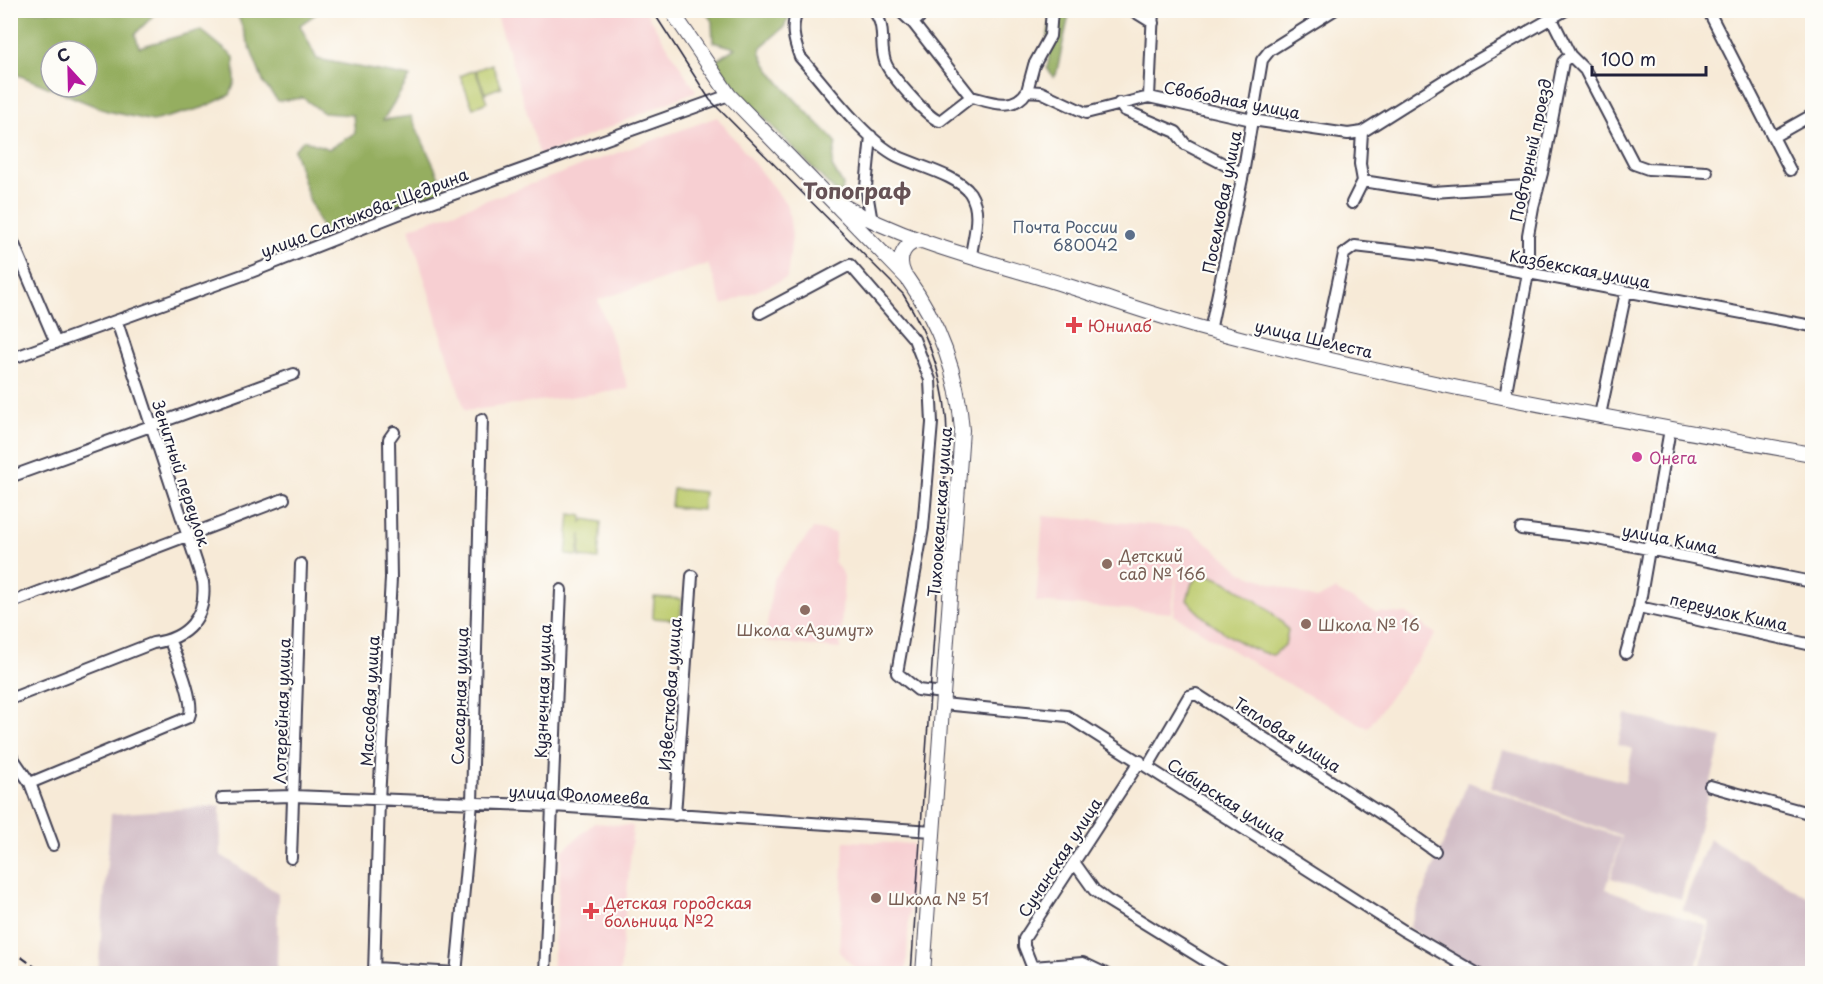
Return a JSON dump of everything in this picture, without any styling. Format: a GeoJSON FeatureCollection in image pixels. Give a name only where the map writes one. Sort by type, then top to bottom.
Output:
{"type":"FeatureCollection","features":[{"type":"Feature","properties":{"kind":"main road","name":"Тихоокеанская улица"},"geometry":{"type":"LineString","coordinates":[[671,10],[729,95],[907,278],[928,308],[948,354],[961,410],[962,430],[923,974]]}},
{"type":"Feature","properties":{"kind":"main road","name":"улица Шелеста"},"geometry":{"type":"LineString","coordinates":[[825,196],[872,222],[1210,330],[1322,358],[1505,397],[1812,454]]}},
{"type":"Feature","properties":{"kind":"main road"},"geometry":{"type":"LineString","coordinates":[[907,278],[901,266],[901,255],[907,245],[916,241],[927,241]]}},
{"type":"Feature","properties":{"kind":"street"},"geometry":{"type":"LineString","coordinates":[[798,10],[793,26],[800,57],[871,136],[896,155],[957,181],[969,192],[977,208],[970,255]]}},
{"type":"Feature","properties":{"kind":"street"},"geometry":{"type":"LineString","coordinates":[[873,10],[883,28],[885,62],[928,115],[940,121],[971,97]]}},
{"type":"Feature","properties":{"kind":"street"},"geometry":{"type":"LineString","coordinates":[[900,10],[913,22],[971,97],[1012,104],[1023,98],[1027,92],[1035,61],[1050,36],[1052,10]]}},
{"type":"Feature","properties":{"kind":"street"},"geometry":{"type":"LineString","coordinates":[[913,22],[927,10]]}},
{"type":"Feature","properties":{"kind":"street"},"geometry":{"type":"LineString","coordinates":[[1132,10],[1153,23]]}},
{"type":"Feature","properties":{"kind":"street"},"geometry":{"type":"LineString","coordinates":[[1149,97],[1153,10]]}},
{"type":"Feature","properties":{"kind":"street","name":"Поселковая улица"},"geometry":{"type":"LineString","coordinates":[[1210,330],[1243,174],[1265,54],[1334,10]]}},
{"type":"Feature","properties":{"kind":"street"},"geometry":{"type":"LineString","coordinates":[[1708,10],[1790,170]]}},
{"type":"Feature","properties":{"kind":"street"},"geometry":{"type":"LineString","coordinates":[[1352,203],[1363,181],[1360,164],[1362,132],[1467,66],[1565,11]]}},
{"type":"Feature","properties":{"kind":"street"},"geometry":{"type":"LineString","coordinates":[[1552,19],[1570,55],[1585,70],[1634,164],[1648,169],[1707,172]]}},
{"type":"Feature","properties":{"kind":"street","name":"Повторный проезд"},"geometry":{"type":"LineString","coordinates":[[1505,397],[1528,273],[1528,235],[1563,62],[1570,55]]}},
{"type":"Feature","properties":{"kind":"street","name":"Свободная улица"},"geometry":{"type":"LineString","coordinates":[[1027,92],[1037,91],[1086,113],[1094,113],[1119,103],[1149,97],[1252,120],[1334,134],[1362,132]]}},
{"type":"Feature","properties":{"kind":"street","name":"улица Салтыкова-Щедрина"},"geometry":{"type":"LineString","coordinates":[[10,359],[117,322],[401,213],[729,95]]}},
{"type":"Feature","properties":{"kind":"street"},"geometry":{"type":"LineString","coordinates":[[1119,103],[1124,110],[1176,132],[1185,144],[1243,174]]}},
{"type":"Feature","properties":{"kind":"street"},"geometry":{"type":"LineString","coordinates":[[1773,137],[1812,115]]}},
{"type":"Feature","properties":{"kind":"street"},"geometry":{"type":"LineString","coordinates":[[871,136],[866,187],[872,222]]}},
{"type":"Feature","properties":{"kind":"street"},"geometry":{"type":"LineString","coordinates":[[1363,181],[1433,192],[1539,185]]}},
{"type":"Feature","properties":{"kind":"street"},"geometry":{"type":"LineString","coordinates":[[10,235],[56,343]]}},
{"type":"Feature","properties":{"kind":"street","name":"Казбекская улица"},"geometry":{"type":"LineString","coordinates":[[1322,358],[1344,254],[1355,246],[1432,255],[1812,326]]}},
{"type":"Feature","properties":{"kind":"street","name":"Сибирская улица"},"geometry":{"type":"LineString","coordinates":[[760,313],[850,265],[914,339],[930,380],[932,423],[923,528],[897,673],[918,690],[943,699],[1067,716],[1404,931],[1478,974]]}},
{"type":"Feature","properties":{"kind":"street"},"geometry":{"type":"LineString","coordinates":[[1600,415],[1626,292]]}},
{"type":"Feature","properties":{"kind":"street","name":"Зенитный переулок"},"geometry":{"type":"LineString","coordinates":[[117,322],[186,537],[203,582],[204,593],[198,618],[170,641]]}},
{"type":"Feature","properties":{"kind":"street"},"geometry":{"type":"LineString","coordinates":[[10,477],[294,374]]}},
{"type":"Feature","properties":{"kind":"street","name":"Слесарная улица"},"geometry":{"type":"LineString","coordinates":[[456,973],[471,803],[482,419]]}},
{"type":"Feature","properties":{"kind":"street"},"geometry":{"type":"LineString","coordinates":[[1626,653],[1639,607],[1670,429]]}},
{"type":"Feature","properties":{"kind":"street","name":"Массовая улица"},"geometry":{"type":"LineString","coordinates":[[374,971],[391,578],[389,439],[394,432]]}},
{"type":"Feature","properties":{"kind":"street"},"geometry":{"type":"LineString","coordinates":[[10,603],[284,499]]}},
{"type":"Feature","properties":{"kind":"street","name":"улица Кима"},"geometry":{"type":"LineString","coordinates":[[1521,529],[1593,538],[1812,582]]}},
{"type":"Feature","properties":{"kind":"street","name":"Лотерейная улица"},"geometry":{"type":"LineString","coordinates":[[291,858],[301,564]]}},
{"type":"Feature","properties":{"kind":"street","name":"Известковая улица"},"geometry":{"type":"LineString","coordinates":[[675,815],[692,576]]}},
{"type":"Feature","properties":{"kind":"street","name":"Кузнечная улица"},"geometry":{"type":"LineString","coordinates":[[545,974],[561,590]]}},
{"type":"Feature","properties":{"kind":"street","name":"переулок Кима"},"geometry":{"type":"LineString","coordinates":[[1639,607],[1812,645]]}},
{"type":"Feature","properties":{"kind":"street"},"geometry":{"type":"LineString","coordinates":[[10,699],[153,643],[170,641],[189,698],[191,712],[189,717],[30,783]]}},
{"type":"Feature","properties":{"kind":"street","name":"Тепловая улица"},"geometry":{"type":"LineString","coordinates":[[1144,764],[1189,696],[1196,694],[1369,805],[1435,851]]}},
{"type":"Feature","properties":{"kind":"street"},"geometry":{"type":"LineString","coordinates":[[10,754],[30,783],[53,845]]}},
{"type":"Feature","properties":{"kind":"street","name":"Сучанская улица"},"geometry":{"type":"LineString","coordinates":[[1034,970],[1024,946],[1024,939],[1074,862],[1144,764]]}},
{"type":"Feature","properties":{"kind":"street"},"geometry":{"type":"LineString","coordinates":[[1710,786],[1812,814]]}},
{"type":"Feature","properties":{"kind":"street","name":"улица Фоломеева"},"geometry":{"type":"LineString","coordinates":[[222,798],[293,796],[553,806],[933,831]]}},
{"type":"Feature","properties":{"kind":"street"},"geometry":{"type":"LineString","coordinates":[[1074,862],[1094,890],[1107,900],[1227,974]]}},
{"type":"Feature","properties":{"kind":"street"},"geometry":{"type":"LineString","coordinates":[[1034,970],[1083,963],[1106,974]]}},
{"type":"Feature","properties":{"kind":"street"},"geometry":{"type":"LineString","coordinates":[[374,971],[471,974]]}},
{"type":"Feature","properties":{"kind":"shaded area"},"geometry":{"type":"Polygon","coordinates":[[[496,11],[645,11],[696,91],[540,156],[496,11]]]}},
{"type":"Feature","properties":{"kind":"shaded area"},"geometry":{"type":"Polygon","coordinates":[[[717,117],[788,206],[792,236],[787,278],[723,305],[708,264],[598,300],[629,389],[465,411],[409,228],[717,117]]]}},
{"type":"Feature","properties":{"kind":"shaded area","name":"Школа № 16"},"geometry":{"type":"Polygon","coordinates":[[[1043,516],[1189,528],[1243,573],[1316,599],[1335,590],[1375,612],[1407,614],[1436,634],[1368,728],[1278,678],[1174,615],[1180,531],[1172,613],[1036,602],[1043,516]]]}},
{"type":"Feature","properties":{"kind":"shaded area","name":"Школа «Азимут»"},"geometry":{"type":"Polygon","coordinates":[[[813,529],[835,533],[834,561],[844,576],[840,649],[765,641],[773,580],[813,529]]]}},
{"type":"Feature","properties":{"kind":"shaded area"},"geometry":{"type":"Polygon","coordinates":[[[1625,714],[1722,738],[1681,899],[1611,878],[1622,836],[1491,787],[1503,750],[1625,782],[1633,749],[1618,745],[1625,714]]]}},
{"type":"Feature","properties":{"kind":"shaded area"},"geometry":{"type":"Polygon","coordinates":[[[1468,782],[1621,838],[1606,889],[1706,926],[1695,974],[1486,973],[1409,928],[1468,782]]]}},
{"type":"Feature","properties":{"kind":"shaded area"},"geometry":{"type":"Polygon","coordinates":[[[220,806],[221,855],[278,893],[277,973],[98,973],[111,814],[220,806]]]}},
{"type":"Feature","properties":{"kind":"shaded area","name":"Детская городская больница №2"},"geometry":{"type":"Polygon","coordinates":[[[594,823],[633,826],[620,973],[552,972],[562,851],[594,823]]]}},
{"type":"Feature","properties":{"kind":"shaded area"},"geometry":{"type":"Polygon","coordinates":[[[1709,839],[1812,900],[1812,973],[1699,973],[1710,922],[1682,909],[1709,839]]]}},
{"type":"Feature","properties":{"kind":"shaded area","name":"Школа № 51"},"geometry":{"type":"Polygon","coordinates":[[[844,841],[913,844],[906,973],[860,973],[839,952],[844,841]]]}},
{"type":"Feature","properties":{"kind":"green space"},"geometry":{"type":"Polygon","coordinates":[[[10,11],[158,11],[135,34],[139,47],[201,30],[234,57],[235,82],[230,95],[202,108],[153,121],[107,111],[77,99],[99,99],[99,39],[39,39],[39,83],[11,72],[10,11]]]}},
{"type":"Feature","properties":{"kind":"green space"},"geometry":{"type":"Polygon","coordinates":[[[236,11],[320,11],[300,25],[317,59],[410,77],[383,120],[411,116],[445,190],[324,234],[308,196],[294,150],[304,140],[329,149],[355,133],[353,115],[324,113],[303,98],[278,101],[264,84],[236,11]]]}},
{"type":"Feature","properties":{"kind":"green space"},"geometry":{"type":"Polygon","coordinates":[[[705,11],[786,11],[789,17],[784,27],[761,47],[762,55],[778,81],[836,142],[832,166],[843,185],[842,193],[835,191],[743,96],[715,61],[735,48],[713,42],[712,21],[705,11]]]}},
{"type":"Feature","properties":{"kind":"green space"},"geometry":{"type":"Polygon","coordinates":[[[1052,11],[1070,11],[1056,75],[1053,77],[1047,68],[1049,58],[1046,46],[1052,11]]]}},
{"type":"Feature","properties":{"kind":"green space"},"geometry":{"type":"Polygon","coordinates":[[[492,64],[501,87],[485,93],[476,70],[492,64]]]}},
{"type":"Feature","properties":{"kind":"green space"},"geometry":{"type":"Polygon","coordinates":[[[475,70],[487,102],[473,108],[460,76],[475,70]]]}},
{"type":"Feature","properties":{"kind":"green space"},"geometry":{"type":"Polygon","coordinates":[[[673,489],[704,492],[702,510],[671,507],[673,489]]]}},
{"type":"Feature","properties":{"kind":"green space"},"geometry":{"type":"Polygon","coordinates":[[[570,514],[582,516],[582,522],[585,519],[601,522],[598,559],[580,557],[581,534],[578,556],[566,555],[570,514]]]}},
{"type":"Feature","properties":{"kind":"green space"},"geometry":{"type":"Polygon","coordinates":[[[1203,573],[1225,582],[1272,613],[1288,630],[1285,645],[1273,655],[1251,648],[1214,626],[1187,600],[1192,583],[1203,573]]]}},
{"type":"Feature","properties":{"kind":"green space"},"geometry":{"type":"Polygon","coordinates":[[[654,597],[682,599],[680,620],[653,618],[654,597]]]}},
{"type":"Feature","properties":{"kind":"tram line"},"geometry":{"type":"LineString","coordinates":[[652,10],[710,100],[903,294],[922,329],[936,365],[945,403],[947,443],[911,974]]}},
{"type":"Feature","properties":{"kind":"railway"},"geometry":{"type":"LineString","coordinates":[[10,949],[45,974]]}},
{"type":"Feature","properties":{"kind":"place","name":"Почта России 680042"},"geometry":{"type":"Point","coordinates":[1130,235]}},
{"type":"Feature","properties":{"kind":"place","name":"Юнилаб"},"geometry":{"type":"Point","coordinates":[1074,325]}},
{"type":"Feature","properties":{"kind":"place","name":"Онега"},"geometry":{"type":"Point","coordinates":[1637,457]}},
{"type":"Feature","properties":{"kind":"place","name":"Детский сад № 166"},"geometry":{"type":"Point","coordinates":[1107,564]}},
{"type":"Feature","properties":{"kind":"place","name":"Школа «Азимут»"},"geometry":{"type":"Point","coordinates":[805,610]}},
{"type":"Feature","properties":{"kind":"place","name":"Школа № 16"},"geometry":{"type":"Point","coordinates":[1306,624]}},
{"type":"Feature","properties":{"kind":"place","name":"Школа № 51"},"geometry":{"type":"Point","coordinates":[876,898]}},
{"type":"Feature","properties":{"kind":"place","name":"Детская городская больница №2"},"geometry":{"type":"Point","coordinates":[591,911]}},
{"type":"Feature","properties":{"kind":"district","name":"Топограф"},"geometry":{"type":"Point","coordinates":[857,189]}}]}
